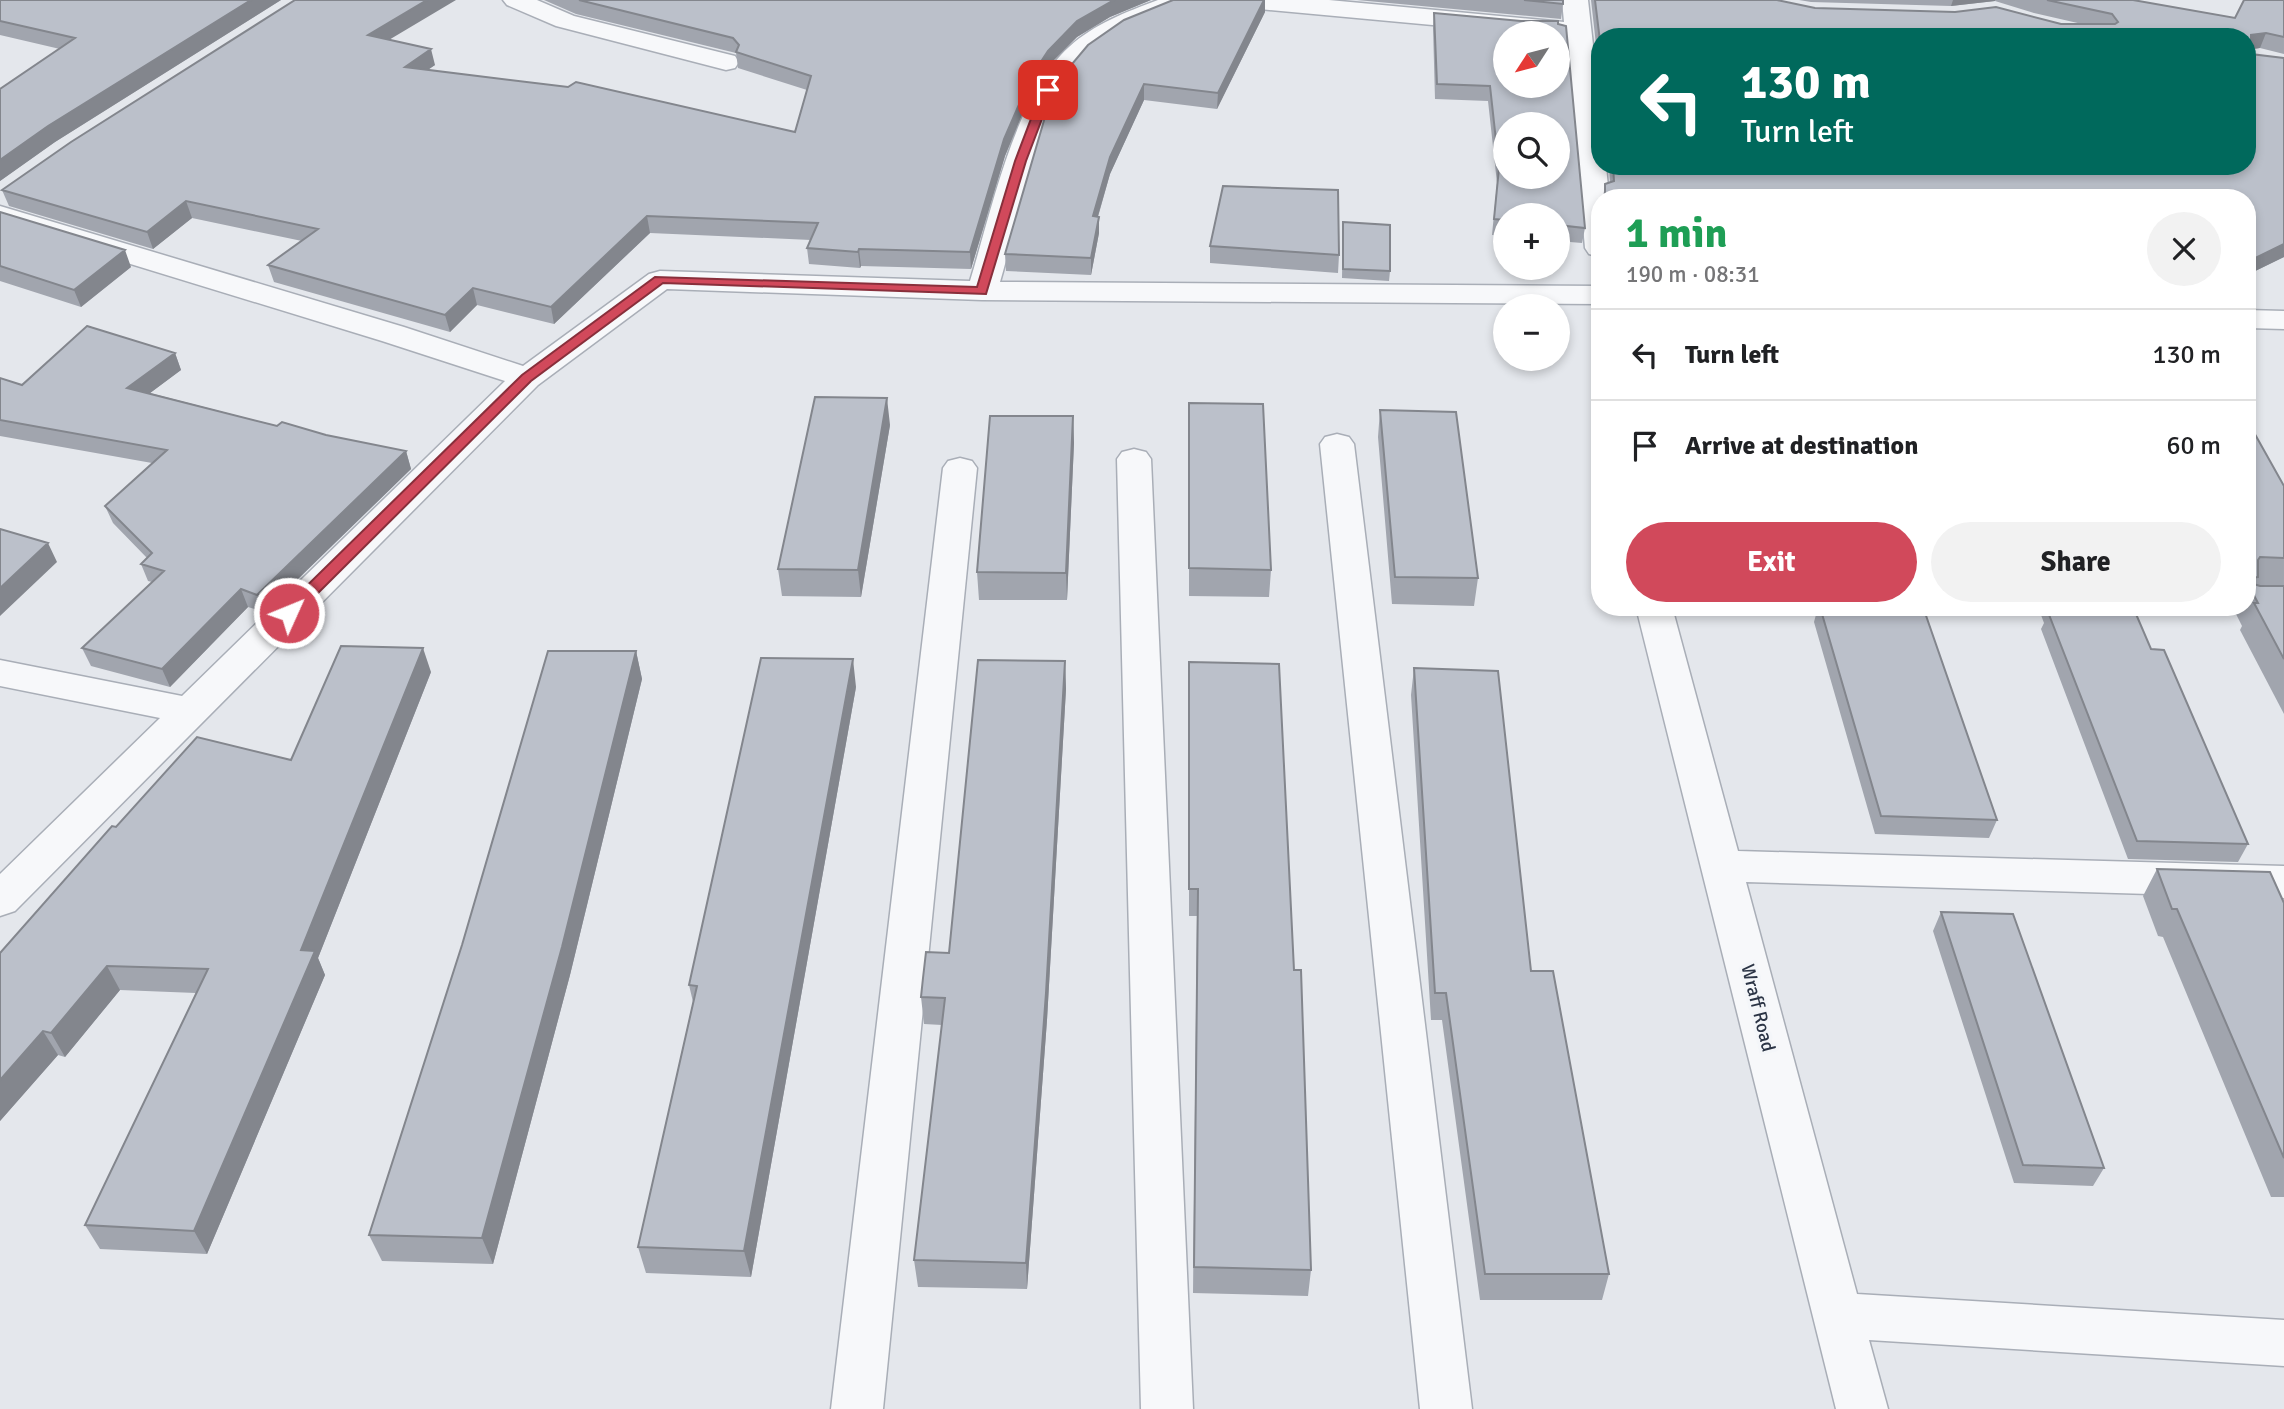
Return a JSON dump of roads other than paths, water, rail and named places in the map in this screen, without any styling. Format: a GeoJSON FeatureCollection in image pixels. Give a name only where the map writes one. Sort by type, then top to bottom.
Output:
{"type":"FeatureCollection","features":[{"type":"Feature","properties":{"kind":"street"},"geometry":{"type":"LineString","coordinates":[[516,0],[565,21],[726,62]]}},
{"type":"Feature","properties":{"kind":"street"},"geometry":{"type":"LineString","coordinates":[[1249,0],[1576,31]]}},
{"type":"Feature","properties":{"kind":"street"},"geometry":{"type":"LineString","coordinates":[[1575,0],[1591,167]]}},
{"type":"Feature","properties":{"kind":"street"},"geometry":{"type":"LineString","coordinates":[[982,291],[1021,161],[1048,90],[1064,66],[1104,33],[1129,18],[1172,2]]}},
{"type":"Feature","properties":{"kind":"street"},"geometry":{"type":"LineString","coordinates":[[4,200],[527,378]]}},
{"type":"Feature","properties":{"kind":"street"},"geometry":{"type":"LineString","coordinates":[[0,900],[527,378],[660,279],[982,291],[1591,295]]}},
{"type":"Feature","properties":{"kind":"street"},"geometry":{"type":"LineString","coordinates":[[2256,320],[2284,320]]}},
{"type":"Feature","properties":{"kind":"street"},"geometry":{"type":"LineString","coordinates":[[1337,444],[1446,1409]]}},
{"type":"Feature","properties":{"kind":"street"},"geometry":{"type":"LineString","coordinates":[[1134,459],[1167,1409]]}},
{"type":"Feature","properties":{"kind":"street"},"geometry":{"type":"LineString","coordinates":[[857,1409],[960,468]]}},
{"type":"Feature","properties":{"kind":"street","name":"Wraff Road"},"geometry":{"type":"LineString","coordinates":[[1656,616],[1862,1409]]}},
{"type":"Feature","properties":{"kind":"street"},"geometry":{"type":"LineString","coordinates":[[0,673],[189,711]]}},
{"type":"Feature","properties":{"kind":"street"},"geometry":{"type":"LineString","coordinates":[[1721,866],[2284,882]]}},
{"type":"Feature","properties":{"kind":"street"},"geometry":{"type":"LineString","coordinates":[[1837,1315],[2284,1343]]}}]}
